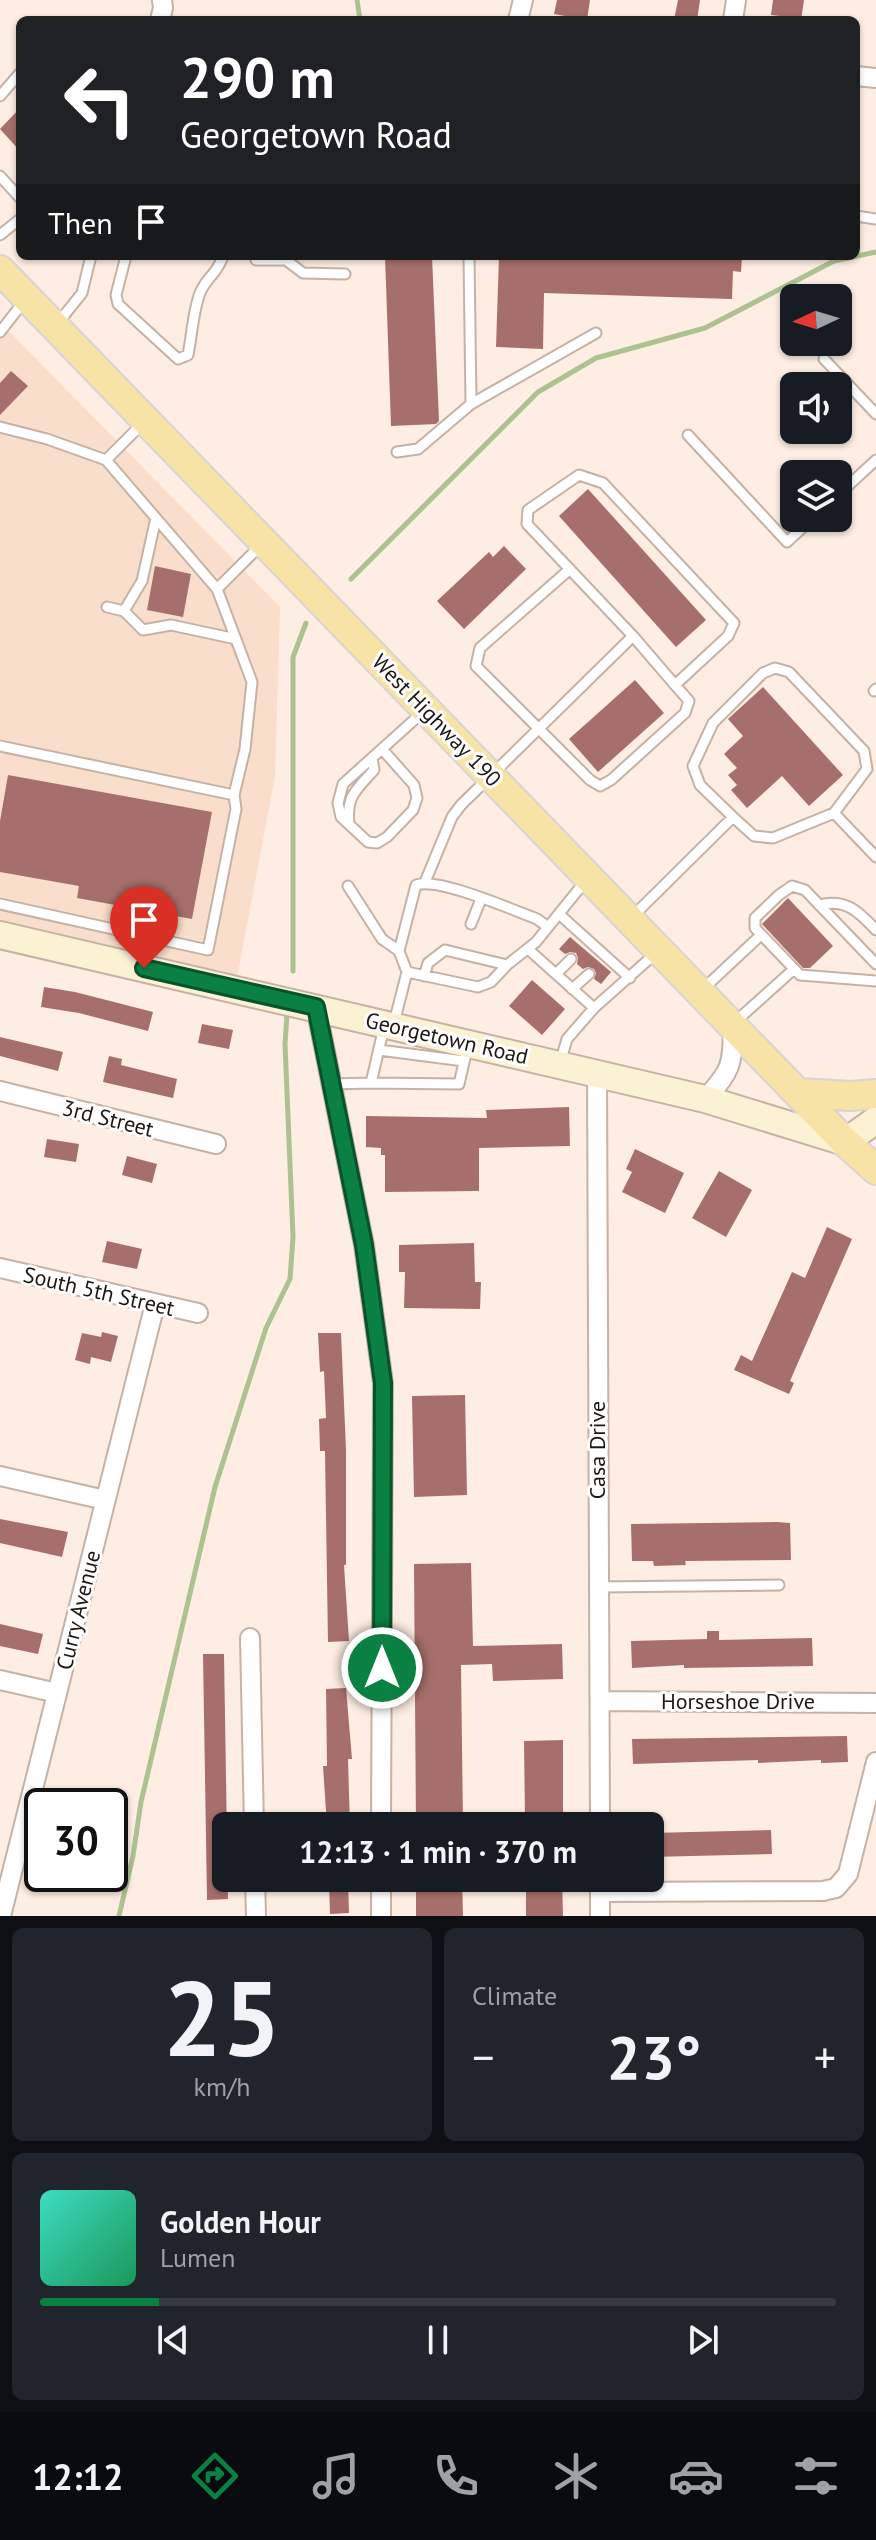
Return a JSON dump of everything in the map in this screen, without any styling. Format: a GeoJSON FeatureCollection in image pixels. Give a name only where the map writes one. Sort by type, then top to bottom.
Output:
{"type":"FeatureCollection","features":[{"type":"Feature","properties":{"kind":"main road","name":"West Highway 190"},"geometry":{"type":"LineString","coordinates":[[0,270],[845,1142],[876,1170]]}},
{"type":"Feature","properties":{"kind":"main road"},"geometry":{"type":"LineString","coordinates":[[799,1093],[876,1094]]}},
{"type":"Feature","properties":{"kind":"street","name":"Georgetown Road"},"geometry":{"type":"LineString","coordinates":[[0,935],[389,1024],[466,1052],[560,1065],[705,1099],[845,1142]]}},
{"type":"Feature","properties":{"kind":"street"},"geometry":{"type":"LineString","coordinates":[[316,1007],[364,1245],[383,1383],[381,1812]]}},
{"type":"Feature","properties":{"kind":"street"},"geometry":{"type":"LineString","coordinates":[[705,1099],[726,1077],[732,1062],[733,1024]]}},
{"type":"Feature","properties":{"kind":"street","name":"Casa Drive"},"geometry":{"type":"LineString","coordinates":[[597,1073],[600,1812]]}},
{"type":"Feature","properties":{"kind":"street","name":"3rd Street"},"geometry":{"type":"LineString","coordinates":[[0,1091],[216,1144]]}},
{"type":"Feature","properties":{"kind":"street"},"geometry":{"type":"LineString","coordinates":[[845,1142],[876,1120]]}},
{"type":"Feature","properties":{"kind":"street","name":"South 5th Street"},"geometry":{"type":"LineString","coordinates":[[0,1268],[198,1313]]}},
{"type":"Feature","properties":{"kind":"street","name":"Curry Avenue"},"geometry":{"type":"LineString","coordinates":[[1,1916],[4,1888],[57,1693],[155,1304]]}},
{"type":"Feature","properties":{"kind":"street"},"geometry":{"type":"LineString","coordinates":[[0,1476],[105,1500]]}},
{"type":"Feature","properties":{"kind":"street"},"geometry":{"type":"LineString","coordinates":[[250,1638],[254,1812]]}},
{"type":"Feature","properties":{"kind":"street"},"geometry":{"type":"LineString","coordinates":[[0,1680],[57,1693]]}},
{"type":"Feature","properties":{"kind":"street","name":"Horseshoe Drive"},"geometry":{"type":"LineString","coordinates":[[600,1701],[876,1703]]}},
{"type":"Feature","properties":{"kind":"street"},"geometry":{"type":"LineString","coordinates":[[664,1887],[823,1891],[836,1888],[848,1874],[876,1762]]}},
{"type":"Feature","properties":{"kind":"street"},"geometry":{"type":"LineString","coordinates":[[255,1892],[256,1916]]}},
{"type":"Feature","properties":{"kind":"street"},"geometry":{"type":"LineString","coordinates":[[381,1892],[381,1916]]}},
{"type":"Feature","properties":{"kind":"street"},"geometry":{"type":"LineString","coordinates":[[600,1892],[600,1916]]}},
{"type":"Feature","properties":{"kind":"lane"},"geometry":{"type":"LineString","coordinates":[[0,96],[16,78]]}},
{"type":"Feature","properties":{"kind":"lane"},"geometry":{"type":"LineString","coordinates":[[0,176],[16,194]]}},
{"type":"Feature","properties":{"kind":"lane"},"geometry":{"type":"LineString","coordinates":[[0,235],[16,222]]}},
{"type":"Feature","properties":{"kind":"lane"},"geometry":{"type":"LineString","coordinates":[[55,327],[82,293],[90,260]]}},
{"type":"Feature","properties":{"kind":"lane"},"geometry":{"type":"LineString","coordinates":[[125,260],[116,295],[118,304],[178,359],[188,355],[198,298],[205,281],[218,272],[222,260]]}},
{"type":"Feature","properties":{"kind":"lane"},"geometry":{"type":"LineString","coordinates":[[288,260],[303,273],[345,274]]}},
{"type":"Feature","properties":{"kind":"lane"},"geometry":{"type":"LineString","coordinates":[[469,260],[471,404]]}},
{"type":"Feature","properties":{"kind":"lane"},"geometry":{"type":"LineString","coordinates":[[0,332],[27,297]]}},
{"type":"Feature","properties":{"kind":"lane"},"geometry":{"type":"LineString","coordinates":[[397,452],[418,449],[471,404],[596,333]]}},
{"type":"Feature","properties":{"kind":"lane"},"geometry":{"type":"LineString","coordinates":[[824,359],[876,414]]}},
{"type":"Feature","properties":{"kind":"lane"},"geometry":{"type":"LineString","coordinates":[[106,460],[146,420]]}},
{"type":"Feature","properties":{"kind":"lane"},"geometry":{"type":"LineString","coordinates":[[0,427],[47,439],[106,460],[217,589],[252,682],[245,749],[234,795],[236,809],[208,950],[0,904]]}},
{"type":"Feature","properties":{"kind":"lane"},"geometry":{"type":"LineString","coordinates":[[688,435],[787,542],[798,532]]}},
{"type":"Feature","properties":{"kind":"lane"},"geometry":{"type":"LineString","coordinates":[[852,482],[876,460]]}},
{"type":"Feature","properties":{"kind":"lane"},"geometry":{"type":"LineString","coordinates":[[570,569],[480,648],[476,666],[590,780],[600,786],[611,780],[685,713],[689,701],[675,685],[633,636],[570,569],[527,524],[528,510],[579,475],[603,483],[734,623],[728,636],[675,685]]}},
{"type":"Feature","properties":{"kind":"lane"},"geometry":{"type":"LineString","coordinates":[[124,611],[142,581],[156,518]]}},
{"type":"Feature","properties":{"kind":"lane"},"geometry":{"type":"LineString","coordinates":[[217,589],[264,542]]}},
{"type":"Feature","properties":{"kind":"lane"},"geometry":{"type":"LineString","coordinates":[[107,607],[124,611],[143,630],[171,625],[236,639]]}},
{"type":"Feature","properties":{"kind":"lane"},"geometry":{"type":"LineString","coordinates":[[425,882],[452,817],[490,774],[633,636]]}},
{"type":"Feature","properties":{"kind":"lane"},"geometry":{"type":"LineString","coordinates":[[775,668],[789,672],[864,751],[867,769],[834,813],[773,838],[754,836],[700,785],[693,766],[713,723],[763,673],[775,668]]}},
{"type":"Feature","properties":{"kind":"lane"},"geometry":{"type":"LineString","coordinates":[[382,749],[414,785],[417,798],[413,810],[377,843],[368,842],[341,817],[338,803],[343,784],[426,709]]}},
{"type":"Feature","properties":{"kind":"lane"},"geometry":{"type":"LineString","coordinates":[[0,746],[234,795]]}},
{"type":"Feature","properties":{"kind":"lane"},"geometry":{"type":"LineString","coordinates":[[834,813],[876,857]]}},
{"type":"Feature","properties":{"kind":"lane"},"geometry":{"type":"LineString","coordinates":[[630,919],[733,817]]}},
{"type":"Feature","properties":{"kind":"lane"},"geometry":{"type":"LineString","coordinates":[[407,972],[478,987],[491,982],[507,965],[529,950],[589,877]]}},
{"type":"Feature","properties":{"kind":"lane"},"geometry":{"type":"LineString","coordinates":[[399,951],[416,885],[425,882],[537,919],[548,927]]}},
{"type":"Feature","properties":{"kind":"lane"},"geometry":{"type":"LineString","coordinates":[[348,886],[382,939],[399,951],[407,972],[379,1050],[371,1083]]}},
{"type":"Feature","properties":{"kind":"lane"},"geometry":{"type":"LineString","coordinates":[[876,964],[805,890],[792,886],[755,918],[755,928],[761,935],[794,969],[808,977],[876,981]]}},
{"type":"Feature","properties":{"kind":"lane"},"geometry":{"type":"LineString","coordinates":[[471,924],[481,899]]}},
{"type":"Feature","properties":{"kind":"lane"},"geometry":{"type":"LineString","coordinates":[[819,905],[832,902],[855,907],[876,930]]}},
{"type":"Feature","properties":{"kind":"lane"},"geometry":{"type":"LineString","coordinates":[[559,914],[585,943],[630,978]]}},
{"type":"Feature","properties":{"kind":"lane"},"geometry":{"type":"LineString","coordinates":[[701,992],[761,935]]}},
{"type":"Feature","properties":{"kind":"lane"},"geometry":{"type":"LineString","coordinates":[[464,955],[466,942]]}},
{"type":"Feature","properties":{"kind":"lane"},"geometry":{"type":"LineString","coordinates":[[424,976],[428,963],[445,950],[507,965]]}},
{"type":"Feature","properties":{"kind":"lane"},"geometry":{"type":"LineString","coordinates":[[529,950],[594,1008]]}},
{"type":"Feature","properties":{"kind":"lane"},"geometry":{"type":"LineString","coordinates":[[560,1065],[567,1039],[603,997],[630,978],[659,950]]}},
{"type":"Feature","properties":{"kind":"lane"},"geometry":{"type":"LineString","coordinates":[[556,974],[571,959]]}},
{"type":"Feature","properties":{"kind":"lane"},"geometry":{"type":"LineString","coordinates":[[733,1024],[794,969]]}},
{"type":"Feature","properties":{"kind":"lane"},"geometry":{"type":"LineString","coordinates":[[572,989],[589,974]]}},
{"type":"Feature","properties":{"kind":"lane"},"geometry":{"type":"LineString","coordinates":[[332,1084],[459,1084],[466,1052],[379,1050]]}},
{"type":"Feature","properties":{"kind":"lane"},"geometry":{"type":"LineString","coordinates":[[597,1587],[779,1585]]}},
{"type":"Feature","properties":{"kind":"shaded area"},"geometry":{"type":"Polygon","coordinates":[[[0,322],[280,607],[275,776],[237,978],[0,924],[0,322]]]}},
{"type":"Feature","properties":{"kind":"building"},"geometry":{"type":"Polygon","coordinates":[[[557,0],[590,0],[588,16],[554,14],[557,0]]]}},
{"type":"Feature","properties":{"kind":"building"},"geometry":{"type":"Polygon","coordinates":[[[678,0],[700,0],[698,16],[675,16],[678,0]]]}},
{"type":"Feature","properties":{"kind":"building"},"geometry":{"type":"Polygon","coordinates":[[[773,0],[804,0],[802,16],[771,15],[773,0]]]}},
{"type":"Feature","properties":{"kind":"building"},"geometry":{"type":"Polygon","coordinates":[[[16,112],[16,147],[0,129],[16,112]]]}},
{"type":"Feature","properties":{"kind":"building"},"geometry":{"type":"Polygon","coordinates":[[[385,260],[432,260],[439,421],[436,424],[391,426],[385,260]]]}},
{"type":"Feature","properties":{"kind":"building"},"geometry":{"type":"Polygon","coordinates":[[[499,260],[742,260],[741,272],[733,271],[732,299],[544,293],[543,349],[496,347],[499,260]]]}},
{"type":"Feature","properties":{"kind":"building"},"geometry":{"type":"Polygon","coordinates":[[[11,371],[28,386],[0,415],[0,383],[11,371]]]}},
{"type":"Feature","properties":{"kind":"building"},"geometry":{"type":"Polygon","coordinates":[[[588,489],[706,620],[676,647],[559,516],[588,489]]]}},
{"type":"Feature","properties":{"kind":"building"},"geometry":{"type":"Polygon","coordinates":[[[504,546],[526,569],[464,629],[437,601],[489,552],[493,557],[504,546]]]}},
{"type":"Feature","properties":{"kind":"building"},"geometry":{"type":"Polygon","coordinates":[[[155,566],[191,574],[183,617],[147,610],[155,566]]]}},
{"type":"Feature","properties":{"kind":"building"},"geometry":{"type":"Polygon","coordinates":[[[635,680],[664,713],[598,772],[569,739],[635,680]]]}},
{"type":"Feature","properties":{"kind":"building"},"geometry":{"type":"Polygon","coordinates":[[[763,687],[843,775],[809,806],[782,776],[747,808],[731,790],[737,785],[728,775],[737,768],[724,754],[743,736],[728,719],[763,687]]]}},
{"type":"Feature","properties":{"kind":"building"},"geometry":{"type":"Polygon","coordinates":[[[8,775],[212,812],[192,919],[77,898],[79,886],[0,872],[0,821],[8,775]]]}},
{"type":"Feature","properties":{"kind":"building"},"geometry":{"type":"Polygon","coordinates":[[[788,898],[833,946],[810,968],[803,968],[762,924],[788,898]]]}},
{"type":"Feature","properties":{"kind":"building"},"geometry":{"type":"Polygon","coordinates":[[[570,937],[611,972],[601,984],[594,979],[594,969],[583,969],[577,964],[576,953],[565,954],[559,949],[570,937]]]}},
{"type":"Feature","properties":{"kind":"building"},"geometry":{"type":"Polygon","coordinates":[[[532,980],[565,1009],[542,1035],[509,1006],[532,980]]]}},
{"type":"Feature","properties":{"kind":"building"},"geometry":{"type":"Polygon","coordinates":[[[44,987],[153,1012],[148,1031],[79,1013],[41,1007],[44,987]]]}},
{"type":"Feature","properties":{"kind":"building"},"geometry":{"type":"Polygon","coordinates":[[[202,1024],[233,1030],[229,1049],[198,1043],[202,1024]]]}},
{"type":"Feature","properties":{"kind":"building"},"geometry":{"type":"Polygon","coordinates":[[[0,1037],[63,1052],[58,1071],[0,1056],[0,1037]]]}},
{"type":"Feature","properties":{"kind":"building"},"geometry":{"type":"Polygon","coordinates":[[[109,1056],[122,1059],[121,1065],[177,1079],[173,1098],[103,1082],[109,1056]]]}},
{"type":"Feature","properties":{"kind":"building"},"geometry":{"type":"Polygon","coordinates":[[[569,1107],[570,1146],[479,1148],[479,1191],[385,1192],[385,1155],[381,1155],[381,1148],[366,1147],[366,1116],[487,1118],[486,1110],[569,1107]]]}},
{"type":"Feature","properties":{"kind":"building"},"geometry":{"type":"Polygon","coordinates":[[[47,1139],[79,1144],[76,1162],[44,1157],[47,1139]]]}},
{"type":"Feature","properties":{"kind":"building"},"geometry":{"type":"Polygon","coordinates":[[[635,1149],[684,1173],[665,1213],[622,1192],[632,1172],[626,1169],[635,1149]]]}},
{"type":"Feature","properties":{"kind":"building"},"geometry":{"type":"Polygon","coordinates":[[[127,1156],[157,1164],[152,1183],[122,1175],[127,1156]]]}},
{"type":"Feature","properties":{"kind":"building"},"geometry":{"type":"Polygon","coordinates":[[[719,1171],[752,1190],[726,1237],[692,1218],[719,1171]]]}},
{"type":"Feature","properties":{"kind":"building"},"geometry":{"type":"Polygon","coordinates":[[[827,1227],[852,1239],[790,1381],[794,1383],[789,1394],[734,1370],[741,1355],[752,1361],[792,1272],[805,1278],[827,1227]]]}},
{"type":"Feature","properties":{"kind":"building"},"geometry":{"type":"Polygon","coordinates":[[[107,1241],[142,1249],[137,1269],[102,1262],[107,1241]]]}},
{"type":"Feature","properties":{"kind":"building"},"geometry":{"type":"Polygon","coordinates":[[[474,1243],[475,1282],[481,1282],[480,1309],[404,1308],[405,1272],[399,1272],[399,1245],[474,1243]]]}},
{"type":"Feature","properties":{"kind":"building"},"geometry":{"type":"Polygon","coordinates":[[[102,1332],[118,1336],[111,1362],[91,1357],[90,1364],[75,1360],[82,1333],[101,1337],[102,1332]]]}},
{"type":"Feature","properties":{"kind":"building"},"geometry":{"type":"Polygon","coordinates":[[[318,1333],[341,1333],[346,1450],[344,1565],[349,1641],[328,1642],[325,1451],[320,1451],[319,1419],[326,1418],[324,1371],[320,1372],[318,1333]]]}},
{"type":"Feature","properties":{"kind":"building"},"geometry":{"type":"Polygon","coordinates":[[[465,1395],[467,1495],[414,1497],[412,1396],[465,1395]]]}},
{"type":"Feature","properties":{"kind":"building"},"geometry":{"type":"Polygon","coordinates":[[[0,1519],[68,1532],[62,1557],[0,1543],[0,1519]]]}},
{"type":"Feature","properties":{"kind":"building"},"geometry":{"type":"Polygon","coordinates":[[[790,1523],[791,1560],[685,1561],[686,1565],[654,1566],[653,1561],[632,1561],[631,1524],[790,1523]]]}},
{"type":"Feature","properties":{"kind":"building"},"geometry":{"type":"Polygon","coordinates":[[[471,1563],[473,1646],[562,1644],[563,1679],[493,1681],[492,1664],[461,1665],[463,1812],[416,1812],[414,1564],[471,1563]]]}},
{"type":"Feature","properties":{"kind":"building"},"geometry":{"type":"Polygon","coordinates":[[[0,1624],[43,1634],[38,1654],[0,1646],[0,1624]]]}},
{"type":"Feature","properties":{"kind":"building"},"geometry":{"type":"Polygon","coordinates":[[[707,1631],[719,1631],[719,1640],[812,1638],[813,1666],[684,1668],[684,1665],[632,1668],[631,1641],[707,1639],[707,1631]]]}},
{"type":"Feature","properties":{"kind":"building"},"geometry":{"type":"Polygon","coordinates":[[[203,1654],[224,1654],[227,1812],[212,1812],[212,1892],[228,1892],[228,1899],[207,1900],[203,1654]]]}},
{"type":"Feature","properties":{"kind":"building"},"geometry":{"type":"Polygon","coordinates":[[[346,1688],[352,1759],[348,1759],[350,1812],[326,1812],[323,1766],[327,1766],[326,1689],[346,1688]]]}},
{"type":"Feature","properties":{"kind":"building"},"geometry":{"type":"Polygon","coordinates":[[[847,1736],[848,1762],[758,1763],[758,1760],[633,1764],[632,1739],[847,1736]]]}},
{"type":"Feature","properties":{"kind":"building"},"geometry":{"type":"Polygon","coordinates":[[[563,1740],[563,1812],[525,1812],[524,1741],[563,1740]]]}},
{"type":"Feature","properties":{"kind":"building"},"geometry":{"type":"Polygon","coordinates":[[[771,1830],[772,1854],[664,1857],[664,1833],[771,1830]]]}},
{"type":"Feature","properties":{"kind":"building"},"geometry":{"type":"Polygon","coordinates":[[[329,1892],[348,1892],[349,1913],[330,1914],[329,1892]]]}},
{"type":"Feature","properties":{"kind":"building"},"geometry":{"type":"Polygon","coordinates":[[[416,1892],[462,1892],[463,1916],[416,1916],[416,1892]]]}},
{"type":"Feature","properties":{"kind":"building"},"geometry":{"type":"Polygon","coordinates":[[[526,1892],[562,1892],[563,1916],[526,1916],[526,1892]]]}},
{"type":"Feature","properties":{"kind":"waterway"},"geometry":{"type":"LineString","coordinates":[[357,0],[359,16]]}},
{"type":"Feature","properties":{"kind":"waterway"},"geometry":{"type":"LineString","coordinates":[[860,255],[876,252]]}},
{"type":"Feature","properties":{"kind":"waterway"},"geometry":{"type":"LineString","coordinates":[[351,579],[538,392],[596,358],[705,328],[839,260]]}},
{"type":"Feature","properties":{"kind":"waterway"},"geometry":{"type":"LineString","coordinates":[[293,971],[293,657],[306,623]]}},
{"type":"Feature","properties":{"kind":"waterway"},"geometry":{"type":"LineString","coordinates":[[119,1916],[141,1802],[215,1487],[266,1328],[290,1279],[293,1237],[285,1044],[287,1014]]}},
{"type":"Feature","properties":{"kind":"route"},"geometry":{"type":"LineString","coordinates":[[144,968],[316,1007],[364,1245],[383,1383],[382,1668]]}}]}
